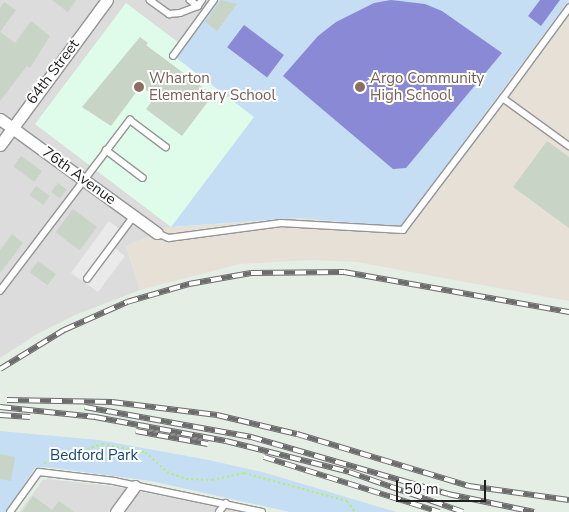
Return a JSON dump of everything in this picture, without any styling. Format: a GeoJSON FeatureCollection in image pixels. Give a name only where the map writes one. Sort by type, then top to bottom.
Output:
{"type":"FeatureCollection","features":[{"type":"Feature","properties":{"kind":"street","name":"64th Street"},"geometry":{"type":"LineString","coordinates":[[0,145],[107,0]]}},
{"type":"Feature","properties":{"kind":"street","name":"76th Avenue"},"geometry":{"type":"LineString","coordinates":[[0,119],[158,233]]}},
{"type":"Feature","properties":{"kind":"street"},"geometry":{"type":"LineString","coordinates":[[116,512],[135,486]]}},
{"type":"Feature","properties":{"kind":"lane"},"geometry":{"type":"LineString","coordinates":[[150,0],[169,14],[180,13],[198,6],[202,0]]}},
{"type":"Feature","properties":{"kind":"lane"},"geometry":{"type":"LineString","coordinates":[[190,0],[198,6]]}},
{"type":"Feature","properties":{"kind":"lane"},"geometry":{"type":"LineString","coordinates":[[173,56],[214,0]]}},
{"type":"Feature","properties":{"kind":"lane"},"geometry":{"type":"LineString","coordinates":[[158,233],[169,238],[281,223],[404,230],[569,8]]}},
{"type":"Feature","properties":{"kind":"lane"},"geometry":{"type":"LineString","coordinates":[[503,98],[569,146]]}},
{"type":"Feature","properties":{"kind":"lane"},"geometry":{"type":"LineString","coordinates":[[0,291],[83,179],[130,120],[166,147]]}},
{"type":"Feature","properties":{"kind":"lane"},"geometry":{"type":"LineString","coordinates":[[106,150],[143,178]]}},
{"type":"Feature","properties":{"kind":"lane"},"geometry":{"type":"LineString","coordinates":[[87,279],[134,216]]}},
{"type":"Feature","properties":{"kind":"lane"},"geometry":{"type":"LineString","coordinates":[[10,512],[39,472],[135,486],[226,503],[262,512]]}},
{"type":"Feature","properties":{"kind":"lane"},"geometry":{"type":"LineString","coordinates":[[219,512],[226,503]]}},
{"type":"Feature","properties":{"kind":"path"},"geometry":{"type":"LineString","coordinates":[[39,472],[48,459],[102,444],[145,452],[167,472],[186,479],[212,480],[244,473],[347,500],[355,512]]}},
{"type":"Feature","properties":{"kind":"shaded area"},"geometry":{"type":"Polygon","coordinates":[[[0,0],[217,0],[175,57],[254,116],[171,227],[126,246],[140,290],[75,315],[37,334],[0,358],[0,0]]]}},
{"type":"Feature","properties":{"kind":"shaded area","name":"Argo Community High School"},"geometry":{"type":"Polygon","coordinates":[[[217,0],[569,0],[401,227],[298,218],[171,227],[35,124],[126,3],[183,46],[217,0]]]}},
{"type":"Feature","properties":{"kind":"shaded area"},"geometry":{"type":"Polygon","coordinates":[[[391,0],[425,4],[442,11],[502,53],[406,168],[393,169],[283,76],[318,36],[336,22],[374,3],[391,0]]]}},
{"type":"Feature","properties":{"kind":"shaded area"},"geometry":{"type":"Polygon","coordinates":[[[540,0],[560,0],[541,26],[528,16],[540,0]]]}},
{"type":"Feature","properties":{"kind":"shaded area"},"geometry":{"type":"Polygon","coordinates":[[[569,0],[569,301],[357,262],[313,260],[240,264],[140,290],[126,246],[171,227],[298,218],[401,227],[569,0]]]}},
{"type":"Feature","properties":{"kind":"shaded area"},"geometry":{"type":"Polygon","coordinates":[[[244,25],[284,55],[267,77],[227,47],[244,25]]]}},
{"type":"Feature","properties":{"kind":"shaded area"},"geometry":{"type":"Polygon","coordinates":[[[109,221],[122,231],[112,246],[125,256],[98,292],[71,273],[109,221]]]}},
{"type":"Feature","properties":{"kind":"shaded area"},"geometry":{"type":"Polygon","coordinates":[[[43,480],[117,487],[243,512],[19,512],[43,480]]]}},
{"type":"Feature","properties":{"kind":"green space","name":"Argo Community High School"},"geometry":{"type":"Polygon","coordinates":[[[217,0],[569,0],[401,227],[298,218],[171,227],[254,117],[175,57],[217,0]]]}},
{"type":"Feature","properties":{"kind":"green space","name":"Bedford Park"},"geometry":{"type":"Polygon","coordinates":[[[0,431],[99,440],[209,460],[266,473],[396,512],[290,512],[151,481],[46,467],[35,468],[6,512],[0,512],[0,431]]]}},
{"type":"Feature","properties":{"kind":"building"},"geometry":{"type":"Polygon","coordinates":[[[52,0],[76,0],[68,12],[52,0]]]}},
{"type":"Feature","properties":{"kind":"building"},"geometry":{"type":"Polygon","coordinates":[[[221,0],[237,4],[217,31],[205,22],[221,0]]]}},
{"type":"Feature","properties":{"kind":"building"},"geometry":{"type":"Polygon","coordinates":[[[4,2],[16,10],[0,32],[0,8],[4,2]]]}},
{"type":"Feature","properties":{"kind":"building"},"geometry":{"type":"Polygon","coordinates":[[[31,21],[50,36],[30,68],[27,66],[0,101],[0,32],[15,43],[31,21]]]}},
{"type":"Feature","properties":{"kind":"building"},"geometry":{"type":"Polygon","coordinates":[[[140,37],[148,43],[146,45],[213,95],[182,136],[146,109],[155,97],[141,86],[111,126],[82,107],[140,37]]]}},
{"type":"Feature","properties":{"kind":"building"},"geometry":{"type":"Polygon","coordinates":[[[547,141],[569,157],[569,228],[513,187],[547,141]]]}},
{"type":"Feature","properties":{"kind":"building"},"geometry":{"type":"Polygon","coordinates":[[[21,156],[42,171],[34,182],[13,167],[21,156]]]}},
{"type":"Feature","properties":{"kind":"building"},"geometry":{"type":"Polygon","coordinates":[[[58,183],[67,190],[60,198],[51,192],[58,183]]]}},
{"type":"Feature","properties":{"kind":"building"},"geometry":{"type":"Polygon","coordinates":[[[36,186],[50,196],[43,205],[30,195],[36,186]]]}},
{"type":"Feature","properties":{"kind":"building"},"geometry":{"type":"Polygon","coordinates":[[[73,209],[97,227],[80,250],[56,232],[73,209]]]}},
{"type":"Feature","properties":{"kind":"building"},"geometry":{"type":"Polygon","coordinates":[[[12,234],[23,243],[0,273],[0,250],[12,234]]]}},
{"type":"Feature","properties":{"kind":"building"},"geometry":{"type":"Polygon","coordinates":[[[38,261],[56,274],[48,285],[30,272],[38,261]]]}},
{"type":"Feature","properties":{"kind":"building"},"geometry":{"type":"Polygon","coordinates":[[[0,454],[15,457],[11,481],[0,479],[0,454]]]}},
{"type":"Feature","properties":{"kind":"building"},"geometry":{"type":"Polygon","coordinates":[[[33,496],[52,510],[59,501],[74,512],[22,512],[33,496]]]}},
{"type":"Feature","properties":{"kind":"railway"},"geometry":{"type":"LineString","coordinates":[[0,369],[64,330],[127,302],[189,284],[251,273],[344,272],[569,312]]}},
{"type":"Feature","properties":{"kind":"railway"},"geometry":{"type":"LineString","coordinates":[[7,400],[112,402],[217,415],[297,434],[469,486],[569,500]]}},
{"type":"Feature","properties":{"kind":"railway"},"geometry":{"type":"LineString","coordinates":[[0,407],[95,417],[226,441],[349,472],[463,512]]}},
{"type":"Feature","properties":{"kind":"railway"},"geometry":{"type":"LineString","coordinates":[[85,407],[251,437],[448,494],[534,512]]}},
{"type":"Feature","properties":{"kind":"railway"},"geometry":{"type":"LineString","coordinates":[[0,415],[30,417]]}},
{"type":"Feature","properties":{"kind":"railway"},"geometry":{"type":"LineString","coordinates":[[136,431],[208,444]]}},
{"type":"Feature","properties":{"kind":"railway"},"geometry":{"type":"LineString","coordinates":[[264,457],[440,512]]}},
{"type":"Feature","properties":{"kind":"place","name":"Wharton Elementary School"},"geometry":{"type":"Point","coordinates":[139,87]}},
{"type":"Feature","properties":{"kind":"place","name":"Argo Community High School"},"geometry":{"type":"Point","coordinates":[360,87]}}]}
